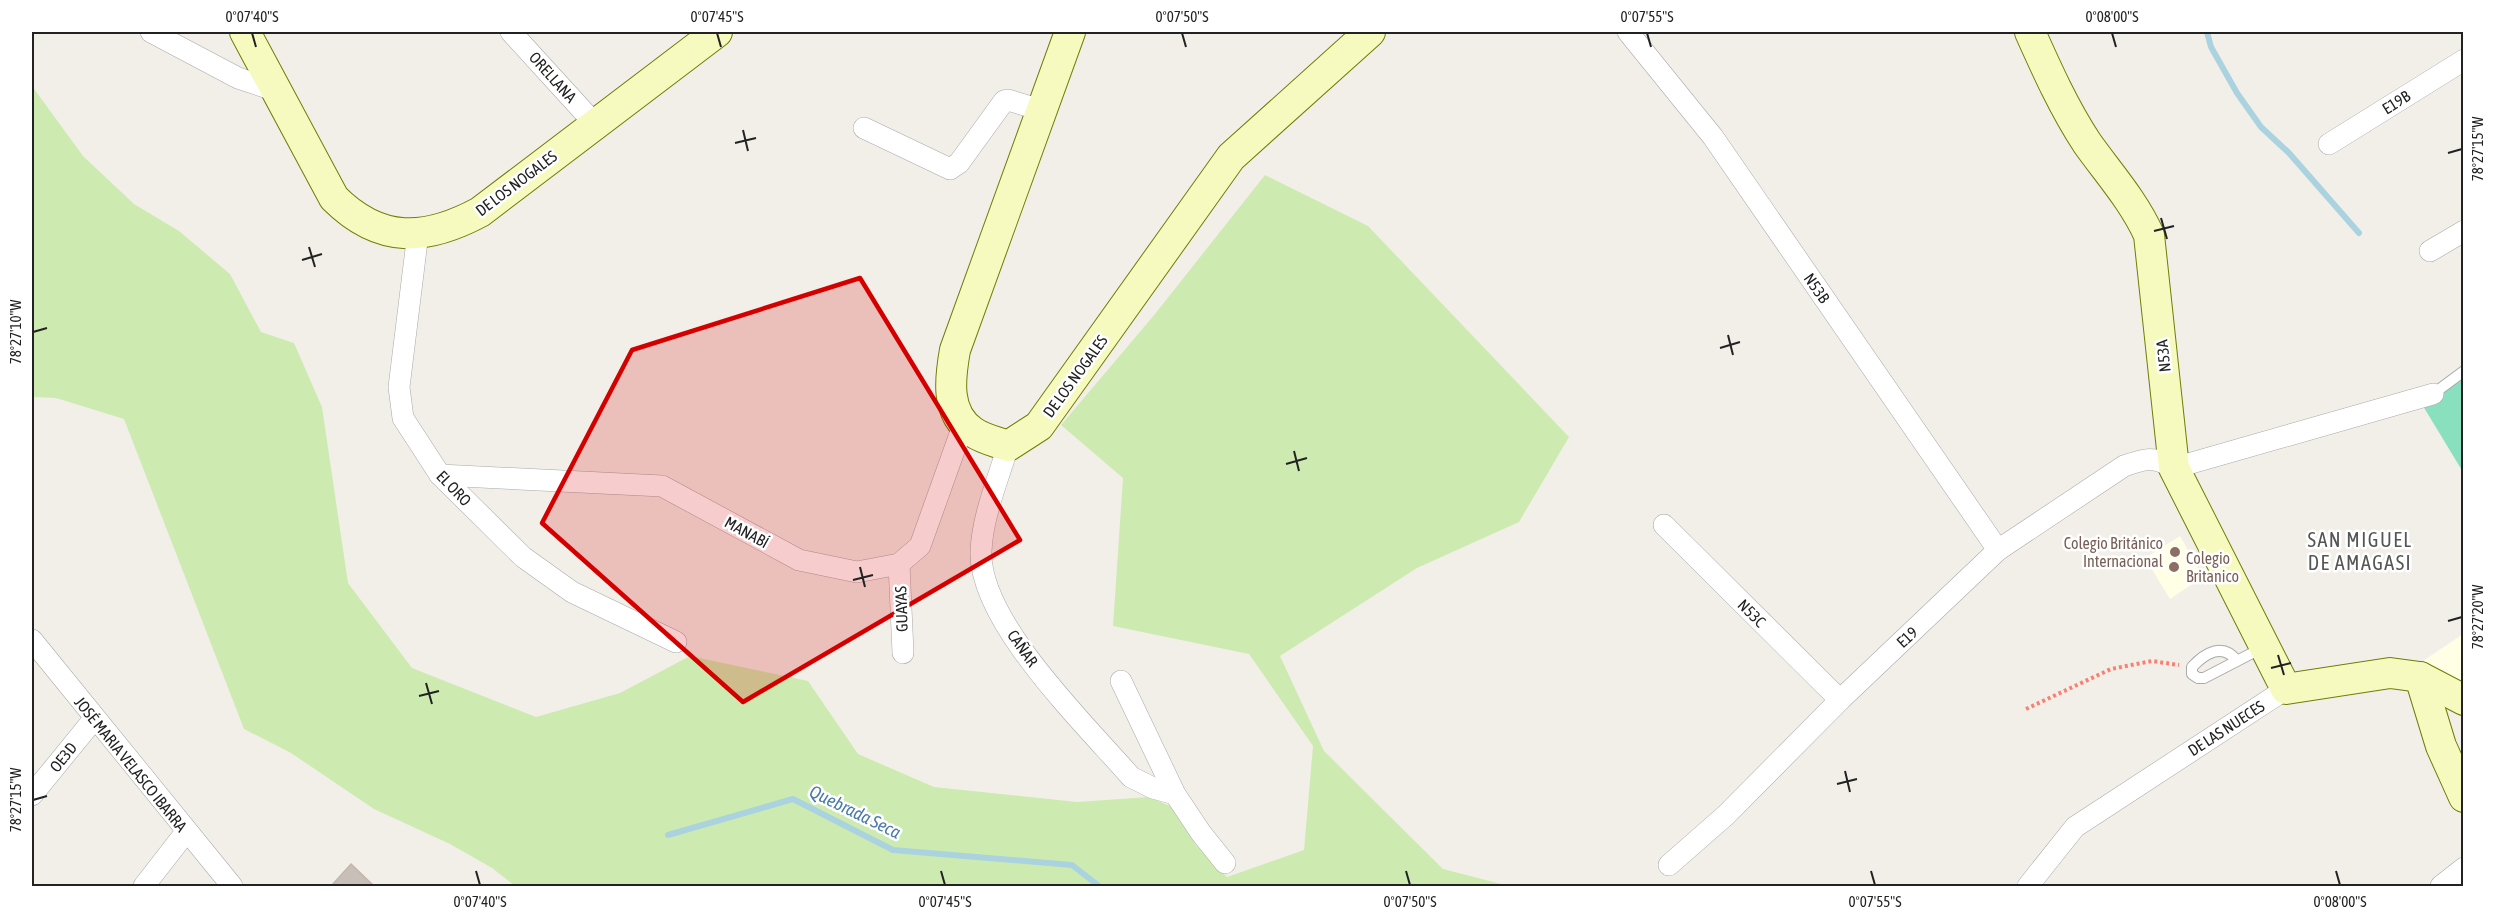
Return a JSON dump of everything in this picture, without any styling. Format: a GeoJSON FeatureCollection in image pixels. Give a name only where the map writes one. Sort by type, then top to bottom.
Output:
{"type":"FeatureCollection","features":[{"type":"Feature","properties":{"kind":"street"},"geometry":{"type":"LineString","coordinates":[[151,32],[238,78],[277,91]]}},
{"type":"Feature","properties":{"kind":"street","name":"DE LOS NOGALES"},"geometry":{"type":"LineString","coordinates":[[245,32],[334,198],[368,224],[408,235],[438,231],[480,212],[594,123],[717,32]]}},
{"type":"Feature","properties":{"kind":"street","name":"ORELLANA"},"geometry":{"type":"LineString","coordinates":[[512,32],[594,123]]}},
{"type":"Feature","properties":{"kind":"street"},"geometry":{"type":"LineString","coordinates":[[1008,446],[972,432],[955,408],[950,391],[956,350],[1070,32]]}},
{"type":"Feature","properties":{"kind":"street","name":"DE LOS NOGALES"},"geometry":{"type":"LineString","coordinates":[[1008,446],[1039,426],[1231,157],[1370,32]]}},
{"type":"Feature","properties":{"kind":"street","name":"N53B"},"geometry":{"type":"LineString","coordinates":[[1628,32],[1713,137],[1998,550]]}},
{"type":"Feature","properties":{"kind":"street","name":"N53A"},"geometry":{"type":"LineString","coordinates":[[2030,32],[2060,98],[2086,141],[2139,212],[2149,235],[2174,468],[2286,689]]}},
{"type":"Feature","properties":{"kind":"street","name":"E19B"},"geometry":{"type":"LineString","coordinates":[[2329,144],[2463,60]]}},
{"type":"Feature","properties":{"kind":"street"},"geometry":{"type":"LineString","coordinates":[[864,128],[950,169],[959,163],[1004,101],[1008,100],[1041,111]]}},
{"type":"Feature","properties":{"kind":"street"},"geometry":{"type":"LineString","coordinates":[[2430,251],[2463,231]]}},
{"type":"Feature","properties":{"kind":"street","name":"EL ORO"},"geometry":{"type":"LineString","coordinates":[[418,233],[399,387],[403,418],[440,475],[523,557],[572,592],[676,642]]}},
{"type":"Feature","properties":{"kind":"street"},"geometry":{"type":"LineString","coordinates":[[2174,468],[2433,394]]}},
{"type":"Feature","properties":{"kind":"street"},"geometry":{"type":"LineString","coordinates":[[899,564],[920,546],[964,423]]}},
{"type":"Feature","properties":{"kind":"street","name":"CAÑAR"},"geometry":{"type":"LineString","coordinates":[[1008,446],[982,533],[981,556],[995,608],[1028,658],[1131,777],[1141,784],[1176,794]]}},
{"type":"Feature","properties":{"kind":"street","name":"E19"},"geometry":{"type":"LineString","coordinates":[[1669,865],[1726,815],[1840,700],[1998,550],[2124,466],[2147,458],[2163,462],[2174,468]]}},
{"type":"Feature","properties":{"kind":"street","name":"MANABÍ"},"geometry":{"type":"LineString","coordinates":[[440,475],[662,486],[799,560],[857,572],[899,564]]}},
{"type":"Feature","properties":{"kind":"street","name":"N53C"},"geometry":{"type":"LineString","coordinates":[[1664,525],[1840,700]]}},
{"type":"Feature","properties":{"kind":"street","name":"GUAYAS"},"geometry":{"type":"LineString","coordinates":[[899,564],[903,653]]}},
{"type":"Feature","properties":{"kind":"street","name":"JOSÉ MARIA VELASCO IBARRA"},"geometry":{"type":"LineString","coordinates":[[32,640],[232,886]]}},
{"type":"Feature","properties":{"kind":"street","name":"DE LAS NUECES"},"geometry":{"type":"LineString","coordinates":[[2028,886],[2074,827],[2286,689],[2390,673],[2420,677],[2463,700]]}},
{"type":"Feature","properties":{"kind":"street"},"geometry":{"type":"LineString","coordinates":[[2420,677],[2441,746],[2463,797]]}},
{"type":"Feature","properties":{"kind":"street"},"geometry":{"type":"LineString","coordinates":[[1120,681],[1176,794],[1201,833],[1225,863]]}},
{"type":"Feature","properties":{"kind":"street","name":"OE3D"},"geometry":{"type":"LineString","coordinates":[[32,795],[94,719]]}},
{"type":"Feature","properties":{"kind":"street"},"geometry":{"type":"LineString","coordinates":[[144,886],[186,832]]}},
{"type":"Feature","properties":{"kind":"street"},"geometry":{"type":"LineString","coordinates":[[2441,886],[2463,867]]}},
{"type":"Feature","properties":{"kind":"lane"},"geometry":{"type":"LineString","coordinates":[[2433,394],[2463,371]]}},
{"type":"Feature","properties":{"kind":"lane"},"geometry":{"type":"LineString","coordinates":[[2236,661],[2231,653],[2224,649],[2217,651],[2192,667],[2192,674],[2198,678],[2204,678],[2265,647]]}},
{"type":"Feature","properties":{"kind":"path"},"geometry":{"type":"LineString","coordinates":[[2026,710],[2111,669],[2132,663],[2152,661],[2192,667]]}},
{"type":"Feature","properties":{"kind":"highlighted area"},"geometry":{"type":"Polygon","coordinates":[[[860,278],[1020,540],[743,702],[542,523],[632,350],[860,278]]]}},
{"type":"Feature","properties":{"kind":"shaded area","name":"Colegio Britanico"},"geometry":{"type":"Polygon","coordinates":[[[2180,536],[2203,577],[2170,599],[2145,558],[2180,536]]]}},
{"type":"Feature","properties":{"kind":"shaded area"},"geometry":{"type":"Polygon","coordinates":[[[2463,634],[2463,685],[2420,663],[2463,634]]]}},
{"type":"Feature","properties":{"kind":"green space"},"geometry":{"type":"Polygon","coordinates":[[[32,86],[83,156],[134,204],[179,231],[230,274],[261,332],[294,343],[322,407],[348,583],[412,668],[536,717],[620,693],[690,656],[808,681],[858,754],[934,787],[1077,802],[1149,797],[1182,811],[1195,844],[1227,877],[1304,850],[1313,746],[1249,654],[1113,626],[1123,478],[1061,425],[1155,314],[1265,175],[1368,226],[1569,437],[1519,522],[1417,568],[1280,656],[1324,751],[1443,869],[1509,886],[515,886],[492,868],[450,844],[374,809],[291,753],[244,729],[124,419],[56,398],[32,397],[32,86]]]}},
{"type":"Feature","properties":{"kind":"green space"},"geometry":{"type":"Polygon","coordinates":[[[2463,372],[2463,472],[2423,406],[2463,372]]]}},
{"type":"Feature","properties":{"kind":"building"},"geometry":{"type":"Polygon","coordinates":[[[351,864],[374,886],[332,885],[351,864]]]}},
{"type":"Feature","properties":{"kind":"waterway"},"geometry":{"type":"LineString","coordinates":[[2207,32],[2211,47],[2237,93],[2261,127],[2289,153],[2359,233]]}},
{"type":"Feature","properties":{"kind":"waterway","name":"Quebrada Seca"},"geometry":{"type":"LineString","coordinates":[[668,835],[793,799],[893,850],[1072,865],[1099,886]]}},
{"type":"Feature","properties":{"kind":"place","name":"Colegio Británico Internacional"},"geometry":{"type":"Point","coordinates":[2175,552]}},
{"type":"Feature","properties":{"kind":"place","name":"Colegio Britanico"},"geometry":{"type":"Point","coordinates":[2174,567]}},
{"type":"Feature","properties":{"kind":"district","name":"SAN MIGUEL DE AMAGASI"},"geometry":{"type":"Point","coordinates":[2360,552]}}]}
